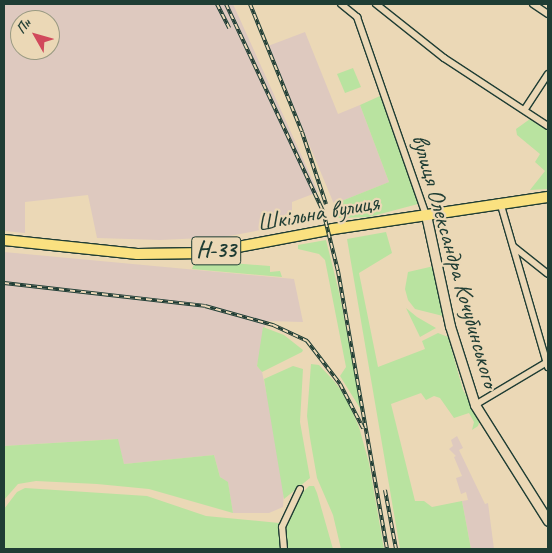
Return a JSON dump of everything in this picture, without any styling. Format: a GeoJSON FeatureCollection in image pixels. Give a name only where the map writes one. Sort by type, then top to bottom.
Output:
{"type":"FeatureCollection","features":[{"type":"Feature","properties":{"kind":"main road","name":"Шкільна вулиця"},"geometry":{"type":"LineString","coordinates":[[4,240],[169,255],[206,253],[500,202],[548,197]]}},
{"type":"Feature","properties":{"kind":"street","name":"вулиця Олександра Кочубинського"},"geometry":{"type":"LineString","coordinates":[[341,4],[357,17],[426,215],[450,326],[475,405],[548,521]]}},
{"type":"Feature","properties":{"kind":"street"},"geometry":{"type":"LineString","coordinates":[[376,4],[444,58],[525,109],[548,126]]}},
{"type":"Feature","properties":{"kind":"street"},"geometry":{"type":"LineString","coordinates":[[533,4],[548,14]]}},
{"type":"Feature","properties":{"kind":"street"},"geometry":{"type":"LineString","coordinates":[[525,109],[548,74]]}},
{"type":"Feature","properties":{"kind":"street"},"geometry":{"type":"LineString","coordinates":[[475,405],[547,363],[500,202]]}},
{"type":"Feature","properties":{"kind":"street"},"geometry":{"type":"LineString","coordinates":[[513,246],[548,274]]}},
{"type":"Feature","properties":{"kind":"street"},"geometry":{"type":"LineString","coordinates":[[284,549],[282,528],[300,489]]}},
{"type":"Feature","properties":{"kind":"shaded area"},"geometry":{"type":"Polygon","coordinates":[[[4,4],[233,4],[318,192],[292,202],[292,224],[224,237],[160,240],[97,238],[88,195],[25,202],[25,233],[4,231],[4,4]]]}},
{"type":"Feature","properties":{"kind":"shaded area"},"geometry":{"type":"Polygon","coordinates":[[[305,32],[338,114],[360,105],[389,182],[334,204],[268,46],[305,32]]]}},
{"type":"Feature","properties":{"kind":"shaded area"},"geometry":{"type":"Polygon","coordinates":[[[4,252],[294,279],[303,322],[266,321],[257,366],[262,372],[273,422],[284,492],[283,507],[269,513],[233,513],[228,483],[220,477],[214,455],[124,464],[117,439],[4,446],[4,252]]]}},
{"type":"Feature","properties":{"kind":"shaded area"},"geometry":{"type":"Polygon","coordinates":[[[457,436],[463,448],[459,450],[485,504],[488,503],[494,549],[471,549],[462,501],[468,500],[466,492],[461,494],[456,478],[462,476],[454,457],[456,456],[449,449],[453,446],[451,440],[457,436]]]}},
{"type":"Feature","properties":{"kind":"green space"},"geometry":{"type":"Polygon","coordinates":[[[353,68],[361,87],[345,93],[337,74],[353,68]]]}},
{"type":"Feature","properties":{"kind":"green space"},"geometry":{"type":"Polygon","coordinates":[[[380,96],[418,204],[369,217],[337,218],[334,204],[389,182],[360,105],[380,96]]]}},
{"type":"Feature","properties":{"kind":"green space"},"geometry":{"type":"Polygon","coordinates":[[[530,119],[548,131],[548,189],[530,190],[545,171],[535,162],[540,154],[517,135],[516,129],[530,119]]]}},
{"type":"Feature","properties":{"kind":"green space"},"geometry":{"type":"Polygon","coordinates":[[[386,232],[392,253],[359,273],[378,367],[425,349],[422,341],[438,333],[448,337],[463,390],[480,420],[478,426],[472,430],[474,422],[469,413],[454,418],[440,398],[434,396],[426,400],[421,393],[391,404],[415,501],[424,501],[432,507],[462,501],[471,549],[400,549],[347,239],[386,232]]]}},
{"type":"Feature","properties":{"kind":"green space"},"geometry":{"type":"Polygon","coordinates":[[[326,240],[339,292],[363,413],[340,376],[346,367],[325,260],[319,254],[298,249],[298,245],[326,240]]]}},
{"type":"Feature","properties":{"kind":"green space"},"geometry":{"type":"Polygon","coordinates":[[[220,262],[270,266],[270,272],[280,271],[282,277],[192,269],[194,264],[220,262]]]}},
{"type":"Feature","properties":{"kind":"green space"},"geometry":{"type":"Polygon","coordinates":[[[434,266],[443,316],[415,309],[408,300],[405,289],[408,272],[434,266]]]}},
{"type":"Feature","properties":{"kind":"green space"},"geometry":{"type":"Polygon","coordinates":[[[406,308],[417,317],[436,328],[420,337],[406,308]]]}},
{"type":"Feature","properties":{"kind":"green space"},"geometry":{"type":"Polygon","coordinates":[[[263,327],[284,335],[303,350],[302,352],[262,372],[257,366],[263,327]]]}},
{"type":"Feature","properties":{"kind":"green space"},"geometry":{"type":"Polygon","coordinates":[[[311,364],[319,365],[334,381],[346,397],[359,427],[369,463],[384,549],[341,549],[333,515],[317,478],[310,438],[307,416],[311,364]]]}},
{"type":"Feature","properties":{"kind":"green space"},"geometry":{"type":"Polygon","coordinates":[[[293,366],[303,369],[300,422],[310,478],[284,499],[264,379],[293,366]]]}},
{"type":"Feature","properties":{"kind":"green space"},"geometry":{"type":"Polygon","coordinates":[[[118,439],[124,464],[214,455],[220,477],[228,482],[233,513],[149,489],[97,484],[36,481],[18,484],[4,500],[4,446],[118,439]]]}},
{"type":"Feature","properties":{"kind":"green space"},"geometry":{"type":"Polygon","coordinates":[[[309,486],[314,486],[317,493],[333,549],[287,549],[286,525],[301,494],[309,486]]]}},
{"type":"Feature","properties":{"kind":"green space"},"geometry":{"type":"Polygon","coordinates":[[[25,488],[147,496],[206,516],[279,523],[281,549],[4,549],[4,509],[17,492],[25,488]]]}},
{"type":"Feature","properties":{"kind":"railway"},"geometry":{"type":"LineString","coordinates":[[217,4],[229,28]]}},
{"type":"Feature","properties":{"kind":"railway"},"geometry":{"type":"LineString","coordinates":[[226,4],[323,211],[338,271],[387,549]]}},
{"type":"Feature","properties":{"kind":"railway"},"geometry":{"type":"LineString","coordinates":[[250,4],[302,132],[326,204]]}},
{"type":"Feature","properties":{"kind":"railway"},"geometry":{"type":"LineString","coordinates":[[4,283],[205,306],[273,325],[307,341],[340,384],[363,428]]}},
{"type":"Feature","properties":{"kind":"railway"},"geometry":{"type":"LineString","coordinates":[[385,490],[396,549]]}}]}
